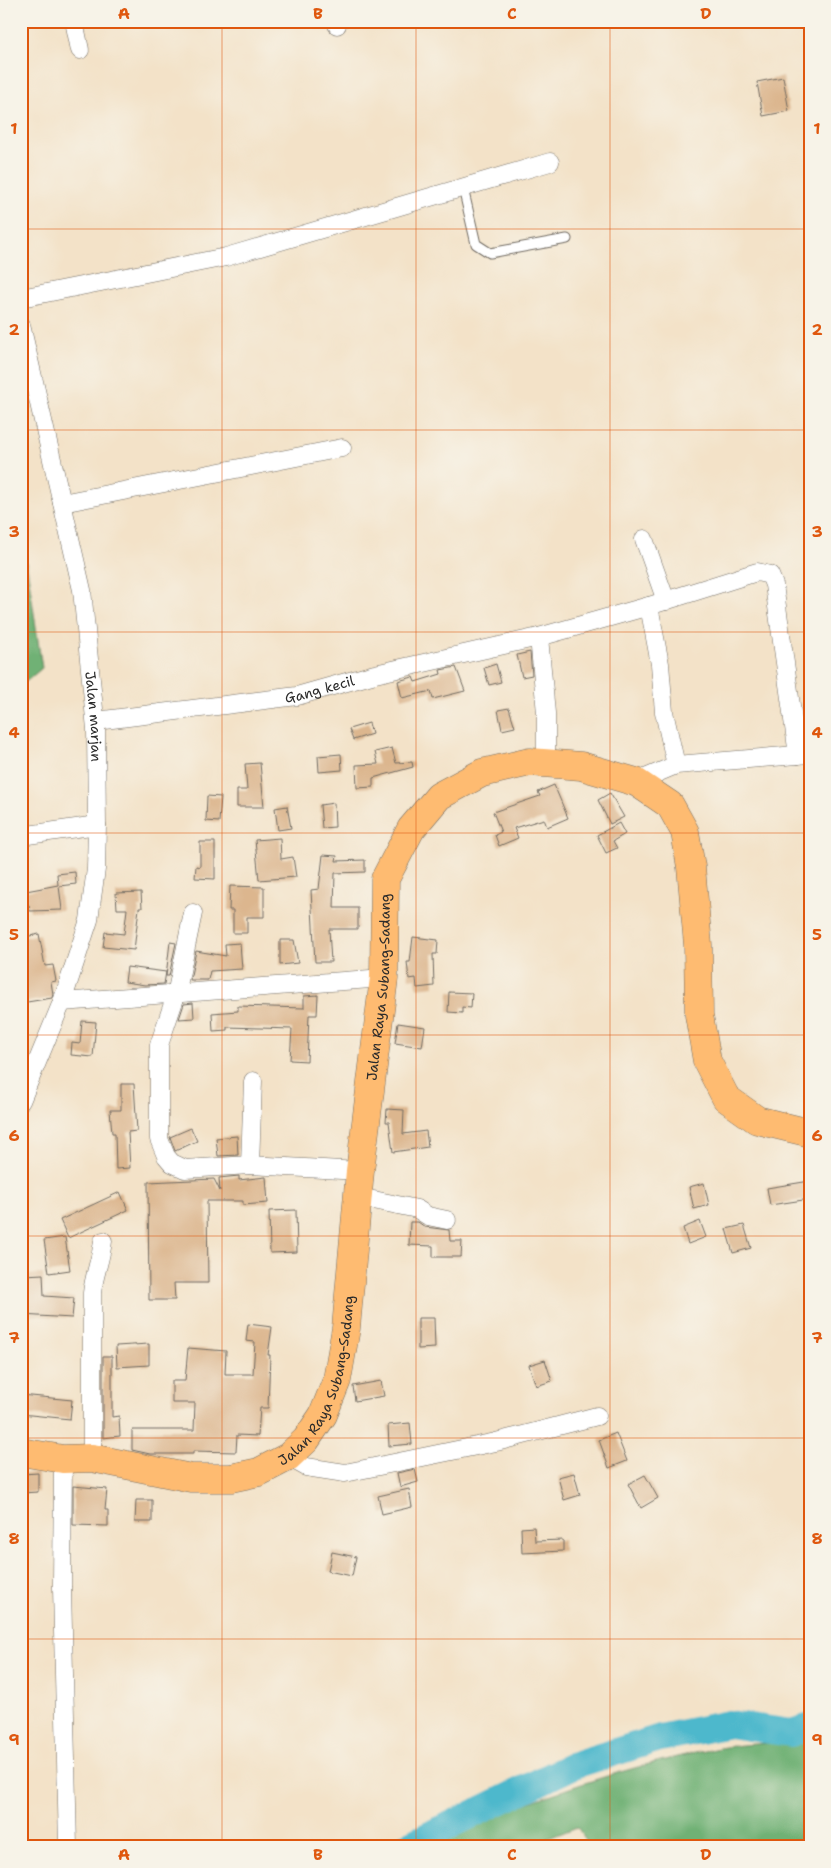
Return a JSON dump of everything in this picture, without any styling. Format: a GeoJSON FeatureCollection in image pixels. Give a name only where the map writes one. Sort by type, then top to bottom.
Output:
{"type":"FeatureCollection","features":[{"type":"Feature","properties":{"kind":"main road","name":"Jalan Raya Subang-Sadang"},"geometry":{"type":"LineString","coordinates":[[21,1452],[63,1459],[92,1458],[191,1478],[231,1478],[258,1472],[288,1457],[306,1440],[323,1415],[337,1380],[346,1328],[359,1184],[384,978],[385,879],[411,829],[439,796],[482,772],[530,762],[580,766],[636,782],[670,805],[685,832],[698,945],[699,1015],[706,1061],[726,1098],[757,1120],[810,1133]]}},
{"type":"Feature","properties":{"kind":"street"},"geometry":{"type":"LineString","coordinates":[[74,21],[80,50]]}},
{"type":"Feature","properties":{"kind":"street"},"geometry":{"type":"LineString","coordinates":[[21,298],[226,257],[550,162]]}},
{"type":"Feature","properties":{"kind":"street","name":"Jalan marjan"},"geometry":{"type":"LineString","coordinates":[[21,325],[82,590],[96,721],[97,825],[96,869],[89,920],[62,1002],[21,1101]]}},
{"type":"Feature","properties":{"kind":"street"},"geometry":{"type":"LineString","coordinates":[[62,503],[342,448]]}},
{"type":"Feature","properties":{"kind":"street"},"geometry":{"type":"LineString","coordinates":[[644,540],[658,604],[664,712],[676,765]]}},
{"type":"Feature","properties":{"kind":"street","name":"Gang kecil"},"geometry":{"type":"LineString","coordinates":[[96,721],[297,696],[375,674],[539,637],[658,604],[757,572],[770,575],[774,585],[804,755]]}},
{"type":"Feature","properties":{"kind":"street"},"geometry":{"type":"LineString","coordinates":[[539,637],[546,713],[546,762]]}},
{"type":"Feature","properties":{"kind":"street"},"geometry":{"type":"LineString","coordinates":[[636,782],[676,765],[804,755]]}},
{"type":"Feature","properties":{"kind":"street"},"geometry":{"type":"LineString","coordinates":[[21,836],[97,825]]}},
{"type":"Feature","properties":{"kind":"street"},"geometry":{"type":"LineString","coordinates":[[193,913],[176,995],[159,1045],[159,1139],[162,1148],[172,1163],[185,1169],[250,1165],[359,1184],[428,1216],[448,1220]]}},
{"type":"Feature","properties":{"kind":"street"},"geometry":{"type":"LineString","coordinates":[[62,1002],[384,978]]}},
{"type":"Feature","properties":{"kind":"street"},"geometry":{"type":"LineString","coordinates":[[250,1165],[252,1081]]}},
{"type":"Feature","properties":{"kind":"street"},"geometry":{"type":"LineString","coordinates":[[92,1458],[92,1293],[94,1275],[102,1253],[103,1240]]}},
{"type":"Feature","properties":{"kind":"street"},"geometry":{"type":"LineString","coordinates":[[288,1457],[306,1467],[345,1473],[496,1442],[598,1416]]}},
{"type":"Feature","properties":{"kind":"street"},"geometry":{"type":"LineString","coordinates":[[63,1459],[62,1587],[68,1847]]}},
{"type":"Feature","properties":{"kind":"lane"},"geometry":{"type":"LineString","coordinates":[[463,188],[476,244],[482,250],[490,253],[567,239]]}},
{"type":"Feature","properties":{"kind":"green space"},"geometry":{"type":"Polygon","coordinates":[[[21,524],[42,668],[21,686],[21,524]]]}},
{"type":"Feature","properties":{"kind":"green space"},"geometry":{"type":"Polygon","coordinates":[[[810,1741],[810,1847],[591,1847],[577,1827],[526,1847],[413,1847],[526,1803],[641,1766],[730,1746],[810,1741]]]}},
{"type":"Feature","properties":{"kind":"building"},"geometry":{"type":"Polygon","coordinates":[[[783,77],[789,111],[763,116],[757,82],[783,77]]]}},
{"type":"Feature","properties":{"kind":"building"},"geometry":{"type":"Polygon","coordinates":[[[530,652],[532,675],[522,677],[517,655],[530,652]]]}},
{"type":"Feature","properties":{"kind":"building"},"geometry":{"type":"Polygon","coordinates":[[[496,664],[501,682],[489,685],[484,668],[496,664]]]}},
{"type":"Feature","properties":{"kind":"building"},"geometry":{"type":"Polygon","coordinates":[[[456,667],[465,691],[433,699],[431,691],[402,698],[398,681],[413,677],[415,682],[441,674],[440,670],[456,667]]]}},
{"type":"Feature","properties":{"kind":"building"},"geometry":{"type":"Polygon","coordinates":[[[509,708],[515,727],[502,730],[498,710],[509,708]]]}},
{"type":"Feature","properties":{"kind":"building"},"geometry":{"type":"Polygon","coordinates":[[[369,723],[372,734],[353,740],[349,729],[369,723]]]}},
{"type":"Feature","properties":{"kind":"building"},"geometry":{"type":"Polygon","coordinates":[[[392,748],[396,763],[412,762],[413,767],[373,778],[373,787],[357,788],[356,765],[378,764],[375,752],[392,748]]]}},
{"type":"Feature","properties":{"kind":"building"},"geometry":{"type":"Polygon","coordinates":[[[341,754],[342,770],[319,772],[318,756],[341,754]]]}},
{"type":"Feature","properties":{"kind":"building"},"geometry":{"type":"Polygon","coordinates":[[[260,763],[264,807],[237,807],[237,790],[247,790],[245,764],[260,763]]]}},
{"type":"Feature","properties":{"kind":"building"},"geometry":{"type":"Polygon","coordinates":[[[554,785],[568,818],[547,827],[544,819],[514,828],[518,838],[499,846],[495,835],[501,832],[493,812],[540,796],[538,792],[554,785]]]}},
{"type":"Feature","properties":{"kind":"building"},"geometry":{"type":"Polygon","coordinates":[[[610,793],[624,817],[610,824],[598,800],[610,793]]]}},
{"type":"Feature","properties":{"kind":"building"},"geometry":{"type":"Polygon","coordinates":[[[207,796],[221,797],[219,822],[206,821],[207,796]]]}},
{"type":"Feature","properties":{"kind":"building"},"geometry":{"type":"Polygon","coordinates":[[[334,803],[335,827],[322,828],[320,805],[334,803]]]}},
{"type":"Feature","properties":{"kind":"building"},"geometry":{"type":"Polygon","coordinates":[[[287,806],[291,828],[278,830],[275,808],[287,806]]]}},
{"type":"Feature","properties":{"kind":"building"},"geometry":{"type":"Polygon","coordinates":[[[619,823],[625,834],[613,841],[617,848],[606,853],[597,835],[619,823]]]}},
{"type":"Feature","properties":{"kind":"building"},"geometry":{"type":"Polygon","coordinates":[[[280,838],[281,859],[293,857],[296,877],[259,880],[255,840],[280,838]]]}},
{"type":"Feature","properties":{"kind":"building"},"geometry":{"type":"Polygon","coordinates":[[[200,842],[215,842],[215,879],[195,878],[196,866],[200,867],[200,842]]]}},
{"type":"Feature","properties":{"kind":"building"},"geometry":{"type":"Polygon","coordinates":[[[323,855],[337,856],[336,861],[365,860],[365,872],[335,873],[334,908],[358,908],[358,929],[329,929],[331,962],[315,962],[311,890],[319,889],[323,855]]]}},
{"type":"Feature","properties":{"kind":"building"},"geometry":{"type":"Polygon","coordinates":[[[75,872],[76,884],[59,886],[62,910],[30,911],[29,905],[21,907],[21,892],[58,885],[57,874],[75,872]]]}},
{"type":"Feature","properties":{"kind":"building"},"geometry":{"type":"Polygon","coordinates":[[[230,886],[264,887],[264,917],[247,917],[247,933],[233,933],[233,910],[229,910],[230,886]]]}},
{"type":"Feature","properties":{"kind":"building"},"geometry":{"type":"Polygon","coordinates":[[[141,892],[142,908],[139,908],[134,950],[103,947],[105,932],[124,934],[127,909],[117,909],[116,893],[141,892]]]}},
{"type":"Feature","properties":{"kind":"building"},"geometry":{"type":"Polygon","coordinates":[[[39,934],[45,966],[53,965],[56,981],[51,982],[52,998],[21,1003],[21,938],[39,934]]]}},
{"type":"Feature","properties":{"kind":"building"},"geometry":{"type":"Polygon","coordinates":[[[413,937],[438,940],[437,954],[433,954],[434,986],[417,988],[416,978],[409,979],[407,962],[410,962],[413,937]]]}},
{"type":"Feature","properties":{"kind":"building"},"geometry":{"type":"Polygon","coordinates":[[[280,940],[294,940],[298,963],[280,965],[280,940]]]}},
{"type":"Feature","properties":{"kind":"building"},"geometry":{"type":"Polygon","coordinates":[[[170,942],[176,943],[169,976],[166,976],[170,942]]]}},
{"type":"Feature","properties":{"kind":"building"},"geometry":{"type":"Polygon","coordinates":[[[240,943],[242,969],[210,971],[208,980],[190,980],[196,951],[226,956],[225,944],[240,943]]]}},
{"type":"Feature","properties":{"kind":"building"},"geometry":{"type":"Polygon","coordinates":[[[127,967],[166,972],[164,984],[145,985],[125,982],[127,967]]]}},
{"type":"Feature","properties":{"kind":"building"},"geometry":{"type":"Polygon","coordinates":[[[449,992],[472,993],[471,1008],[462,1007],[462,1013],[448,1012],[449,992]]]}},
{"type":"Feature","properties":{"kind":"building"},"geometry":{"type":"Polygon","coordinates":[[[318,995],[317,1015],[309,1015],[307,1061],[290,1060],[292,1029],[227,1027],[227,1030],[213,1031],[212,1013],[238,1011],[238,1006],[304,1008],[304,996],[318,995]]]}},
{"type":"Feature","properties":{"kind":"building"},"geometry":{"type":"Polygon","coordinates":[[[193,1003],[194,1018],[179,1019],[184,1004],[193,1003]]]}},
{"type":"Feature","properties":{"kind":"building"},"geometry":{"type":"Polygon","coordinates":[[[82,1021],[96,1022],[93,1057],[71,1055],[72,1043],[80,1044],[82,1021]]]}},
{"type":"Feature","properties":{"kind":"building"},"geometry":{"type":"Polygon","coordinates":[[[398,1023],[425,1027],[422,1047],[395,1043],[398,1023]]]}},
{"type":"Feature","properties":{"kind":"building"},"geometry":{"type":"Polygon","coordinates":[[[121,1084],[134,1084],[137,1131],[128,1132],[130,1168],[116,1169],[115,1133],[112,1133],[110,1110],[121,1110],[121,1084]]]}},
{"type":"Feature","properties":{"kind":"building"},"geometry":{"type":"Polygon","coordinates":[[[387,1109],[404,1110],[403,1134],[426,1131],[428,1147],[393,1152],[389,1122],[386,1122],[387,1109]]]}},
{"type":"Feature","properties":{"kind":"building"},"geometry":{"type":"Polygon","coordinates":[[[191,1128],[197,1141],[175,1151],[170,1137],[191,1128]]]}},
{"type":"Feature","properties":{"kind":"building"},"geometry":{"type":"Polygon","coordinates":[[[237,1136],[238,1155],[218,1156],[216,1138],[237,1136]]]}},
{"type":"Feature","properties":{"kind":"building"},"geometry":{"type":"Polygon","coordinates":[[[239,1176],[239,1180],[266,1177],[268,1203],[243,1205],[243,1201],[207,1201],[208,1283],[174,1283],[175,1300],[149,1300],[148,1182],[214,1179],[220,1191],[219,1178],[239,1176]]]}},
{"type":"Feature","properties":{"kind":"building"},"geometry":{"type":"Polygon","coordinates":[[[810,1181],[810,1199],[770,1205],[767,1188],[810,1181]]]}},
{"type":"Feature","properties":{"kind":"building"},"geometry":{"type":"Polygon","coordinates":[[[704,1183],[709,1205],[694,1209],[689,1187],[704,1183]]]}},
{"type":"Feature","properties":{"kind":"building"},"geometry":{"type":"Polygon","coordinates":[[[120,1192],[128,1210],[68,1238],[60,1220],[120,1192]]]}},
{"type":"Feature","properties":{"kind":"building"},"geometry":{"type":"Polygon","coordinates":[[[296,1210],[297,1252],[270,1253],[269,1211],[296,1210]]]}},
{"type":"Feature","properties":{"kind":"building"},"geometry":{"type":"Polygon","coordinates":[[[700,1221],[706,1237],[688,1244],[683,1228],[700,1221]]]}},
{"type":"Feature","properties":{"kind":"building"},"geometry":{"type":"Polygon","coordinates":[[[410,1222],[418,1222],[425,1227],[449,1230],[450,1241],[462,1241],[461,1257],[433,1257],[433,1246],[409,1245],[410,1222]]]}},
{"type":"Feature","properties":{"kind":"building"},"geometry":{"type":"Polygon","coordinates":[[[744,1225],[751,1248],[733,1253],[726,1229],[744,1225]]]}},
{"type":"Feature","properties":{"kind":"building"},"geometry":{"type":"Polygon","coordinates":[[[65,1237],[70,1270],[49,1273],[44,1240],[65,1237]]]}},
{"type":"Feature","properties":{"kind":"building"},"geometry":{"type":"Polygon","coordinates":[[[43,1274],[44,1296],[74,1298],[72,1318],[21,1315],[21,1295],[25,1295],[24,1275],[43,1274]]]}},
{"type":"Feature","properties":{"kind":"building"},"geometry":{"type":"Polygon","coordinates":[[[418,1318],[434,1318],[435,1348],[418,1349],[418,1318]]]}},
{"type":"Feature","properties":{"kind":"building"},"geometry":{"type":"Polygon","coordinates":[[[248,1324],[272,1327],[268,1355],[270,1355],[268,1408],[260,1408],[258,1436],[237,1435],[236,1452],[193,1451],[193,1454],[150,1454],[132,1450],[132,1430],[194,1430],[195,1403],[172,1403],[172,1381],[185,1381],[188,1348],[226,1351],[225,1374],[253,1374],[255,1342],[246,1341],[248,1324]]]}},
{"type":"Feature","properties":{"kind":"building"},"geometry":{"type":"Polygon","coordinates":[[[149,1344],[149,1365],[117,1367],[116,1346],[149,1344]]]}},
{"type":"Feature","properties":{"kind":"building"},"geometry":{"type":"Polygon","coordinates":[[[103,1356],[112,1356],[112,1417],[119,1416],[120,1436],[103,1438],[103,1356]]]}},
{"type":"Feature","properties":{"kind":"building"},"geometry":{"type":"Polygon","coordinates":[[[545,1360],[552,1381],[536,1386],[529,1365],[545,1360]]]}},
{"type":"Feature","properties":{"kind":"building"},"geometry":{"type":"Polygon","coordinates":[[[381,1381],[384,1396],[355,1401],[353,1386],[381,1381]]]}},
{"type":"Feature","properties":{"kind":"building"},"geometry":{"type":"Polygon","coordinates":[[[21,1395],[72,1400],[70,1419],[21,1414],[21,1395]]]}},
{"type":"Feature","properties":{"kind":"building"},"geometry":{"type":"Polygon","coordinates":[[[410,1423],[412,1444],[389,1446],[388,1425],[410,1423]]]}},
{"type":"Feature","properties":{"kind":"building"},"geometry":{"type":"Polygon","coordinates":[[[616,1433],[627,1461],[609,1468],[599,1440],[616,1433]]]}},
{"type":"Feature","properties":{"kind":"building"},"geometry":{"type":"Polygon","coordinates":[[[415,1469],[418,1482],[400,1487],[397,1473],[415,1469]]]}},
{"type":"Feature","properties":{"kind":"building"},"geometry":{"type":"Polygon","coordinates":[[[38,1473],[38,1492],[22,1493],[22,1474],[38,1473]]]}},
{"type":"Feature","properties":{"kind":"building"},"geometry":{"type":"Polygon","coordinates":[[[574,1473],[580,1495],[564,1500],[558,1477],[574,1473]]]}},
{"type":"Feature","properties":{"kind":"building"},"geometry":{"type":"Polygon","coordinates":[[[645,1475],[658,1498],[641,1508],[628,1484],[645,1475]]]}},
{"type":"Feature","properties":{"kind":"building"},"geometry":{"type":"Polygon","coordinates":[[[73,1486],[107,1489],[105,1510],[108,1510],[108,1526],[73,1525],[73,1486]]]}},
{"type":"Feature","properties":{"kind":"building"},"geometry":{"type":"Polygon","coordinates":[[[409,1489],[412,1507],[382,1514],[378,1496],[409,1489]]]}},
{"type":"Feature","properties":{"kind":"building"},"geometry":{"type":"Polygon","coordinates":[[[136,1500],[152,1500],[152,1522],[135,1522],[136,1500]]]}},
{"type":"Feature","properties":{"kind":"building"},"geometry":{"type":"Polygon","coordinates":[[[534,1527],[535,1541],[563,1540],[563,1551],[522,1553],[521,1528],[534,1527]]]}},
{"type":"Feature","properties":{"kind":"building"},"geometry":{"type":"Polygon","coordinates":[[[332,1552],[356,1557],[352,1576],[328,1571],[332,1552]]]}},
{"type":"Feature","properties":{"kind":"waterway"},"geometry":{"type":"LineString","coordinates":[[405,1847],[574,1765],[660,1738],[729,1724],[791,1733],[810,1727]]}}]}
